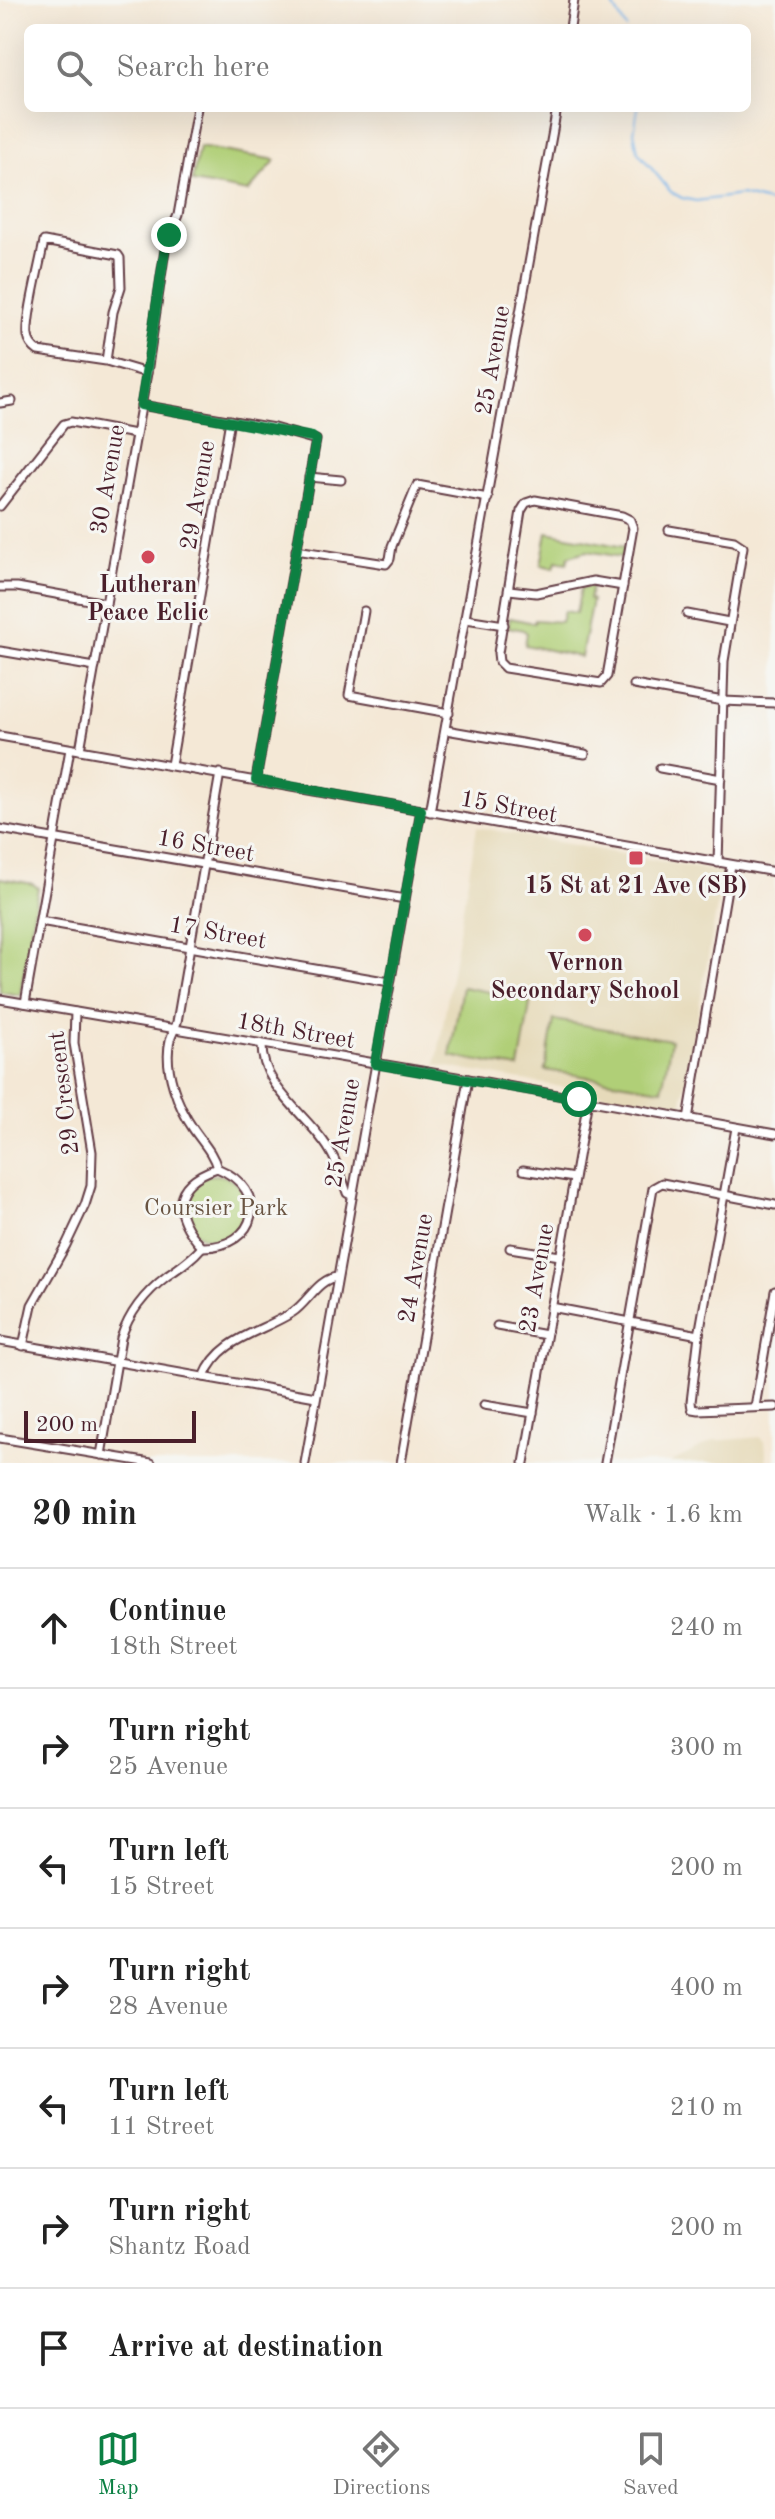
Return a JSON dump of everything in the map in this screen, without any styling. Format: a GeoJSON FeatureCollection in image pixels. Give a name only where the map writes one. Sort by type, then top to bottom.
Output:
{"type":"FeatureCollection","features":[{"type":"Feature","properties":{"kind":"street"},"geometry":{"type":"LineString","coordinates":[[571,24],[574,0]]}},
{"type":"Feature","properties":{"kind":"street","name":"30 Avenue"},"geometry":{"type":"LineString","coordinates":[[80,750],[147,373],[166,243],[178,215],[196,112]]}},
{"type":"Feature","properties":{"kind":"street","name":"25 Avenue"},"geometry":{"type":"LineString","coordinates":[[305,1463],[405,899],[446,730],[556,112]]}},
{"type":"Feature","properties":{"kind":"street"},"geometry":{"type":"LineString","coordinates":[[106,361],[113,312],[121,287],[120,258],[97,249],[44,241],[29,321],[30,342],[38,351],[106,361],[147,373]]}},
{"type":"Feature","properties":{"kind":"street"},"geometry":{"type":"LineString","coordinates":[[0,403],[12,401]]}},
{"type":"Feature","properties":{"kind":"street"},"geometry":{"type":"LineString","coordinates":[[141,405],[230,420],[316,440],[256,780]]}},
{"type":"Feature","properties":{"kind":"street","name":"29 Avenue"},"geometry":{"type":"LineString","coordinates":[[171,765],[230,420]]}},
{"type":"Feature","properties":{"kind":"street"},"geometry":{"type":"LineString","coordinates":[[0,506],[64,424],[71,422],[135,434]]}},
{"type":"Feature","properties":{"kind":"street"},"geometry":{"type":"LineString","coordinates":[[309,477],[341,480]]}},
{"type":"Feature","properties":{"kind":"street"},"geometry":{"type":"LineString","coordinates":[[296,550],[386,564],[417,485],[488,498]]}},
{"type":"Feature","properties":{"kind":"street"},"geometry":{"type":"LineString","coordinates":[[535,500],[630,520],[633,528],[623,586],[607,676],[601,683],[505,668],[499,662],[521,511],[526,503],[535,500]]}},
{"type":"Feature","properties":{"kind":"street"},"geometry":{"type":"LineString","coordinates":[[669,530],[740,543],[743,547],[724,661],[718,863]]}},
{"type":"Feature","properties":{"kind":"street"},"geometry":{"type":"LineString","coordinates":[[509,590],[536,593],[593,581],[623,586]]}},
{"type":"Feature","properties":{"kind":"street"},"geometry":{"type":"LineString","coordinates":[[0,587],[17,587],[106,603]]}},
{"type":"Feature","properties":{"kind":"street"},"geometry":{"type":"LineString","coordinates":[[364,611],[349,695],[449,713]]}},
{"type":"Feature","properties":{"kind":"street"},"geometry":{"type":"LineString","coordinates":[[687,614],[729,622]]}},
{"type":"Feature","properties":{"kind":"street"},"geometry":{"type":"LineString","coordinates":[[466,619],[504,625]]}},
{"type":"Feature","properties":{"kind":"street"},"geometry":{"type":"LineString","coordinates":[[0,651],[95,667]]}},
{"type":"Feature","properties":{"kind":"street"},"geometry":{"type":"LineString","coordinates":[[634,685],[723,701],[775,703]]}},
{"type":"Feature","properties":{"kind":"street"},"geometry":{"type":"LineString","coordinates":[[446,730],[585,754]]}},
{"type":"Feature","properties":{"kind":"street","name":"15 Street"},"geometry":{"type":"LineString","coordinates":[[0,736],[775,872]]}},
{"type":"Feature","properties":{"kind":"street"},"geometry":{"type":"LineString","coordinates":[[25,1003],[70,749]]}},
{"type":"Feature","properties":{"kind":"street"},"geometry":{"type":"LineString","coordinates":[[660,768],[721,779]]}},
{"type":"Feature","properties":{"kind":"street"},"geometry":{"type":"LineString","coordinates":[[217,1168],[214,1156],[182,1108],[169,1063],[220,773]]}},
{"type":"Feature","properties":{"kind":"street","name":"16 Street"},"geometry":{"type":"LineString","coordinates":[[0,829],[405,899]]}},
{"type":"Feature","properties":{"kind":"street"},"geometry":{"type":"LineString","coordinates":[[688,1119],[731,865]]}},
{"type":"Feature","properties":{"kind":"street","name":"17 Street"},"geometry":{"type":"LineString","coordinates":[[40,921],[390,982]]}},
{"type":"Feature","properties":{"kind":"street","name":"18th Street"},"geometry":{"type":"LineString","coordinates":[[0,999],[775,1134]]}},
{"type":"Feature","properties":{"kind":"street","name":"29 Crescent"},"geometry":{"type":"LineString","coordinates":[[23,1346],[32,1305],[66,1245],[91,1186],[92,1152],[74,1043],[75,1012]]}},
{"type":"Feature","properties":{"kind":"street"},"geometry":{"type":"LineString","coordinates":[[262,1045],[261,1058],[270,1076],[324,1141],[336,1159],[347,1193],[351,1195]]}},
{"type":"Feature","properties":{"kind":"street","name":"24 Avenue"},"geometry":{"type":"LineString","coordinates":[[401,1463],[468,1079]]}},
{"type":"Feature","properties":{"kind":"street","name":"23 Avenue"},"geometry":{"type":"LineString","coordinates":[[524,1463],[588,1100]]}},
{"type":"Feature","properties":{"kind":"street"},"geometry":{"type":"LineString","coordinates":[[736,1128],[699,1335],[691,1402],[692,1409],[698,1410],[775,1407]]}},
{"type":"Feature","properties":{"kind":"street"},"geometry":{"type":"LineString","coordinates":[[217,1168],[233,1175],[246,1188],[252,1201],[252,1215],[239,1235],[214,1247],[202,1247],[180,1217],[180,1203],[183,1191],[190,1182],[202,1173],[217,1168]]}},
{"type":"Feature","properties":{"kind":"street"},"geometry":{"type":"LineString","coordinates":[[523,1170],[574,1178]]}},
{"type":"Feature","properties":{"kind":"street"},"geometry":{"type":"LineString","coordinates":[[605,1463],[653,1188],[662,1183],[775,1205]]}},
{"type":"Feature","properties":{"kind":"street"},"geometry":{"type":"LineString","coordinates":[[101,1455],[126,1322],[157,1285],[194,1257],[202,1247]]}},
{"type":"Feature","properties":{"kind":"street"},"geometry":{"type":"LineString","coordinates":[[510,1248],[560,1256]]}},
{"type":"Feature","properties":{"kind":"street"},"geometry":{"type":"LineString","coordinates":[[204,1377],[219,1352],[236,1339],[278,1322],[298,1309],[326,1279],[337,1277]]}},
{"type":"Feature","properties":{"kind":"street"},"geometry":{"type":"LineString","coordinates":[[755,1407],[775,1291]]}},
{"type":"Feature","properties":{"kind":"street"},"geometry":{"type":"LineString","coordinates":[[551,1307],[699,1335]]}},
{"type":"Feature","properties":{"kind":"street"},"geometry":{"type":"LineString","coordinates":[[497,1326],[546,1335]]}},
{"type":"Feature","properties":{"kind":"street"},"geometry":{"type":"LineString","coordinates":[[0,1341],[316,1397]]}},
{"type":"Feature","properties":{"kind":"street"},"geometry":{"type":"LineString","coordinates":[[484,1405],[533,1413]]}},
{"type":"Feature","properties":{"kind":"street"},"geometry":{"type":"LineString","coordinates":[[0,1438],[151,1463]]}},
{"type":"Feature","properties":{"kind":"shaded area","name":"Vernon Secondary School"},"geometry":{"type":"Polygon","coordinates":[[[477,827],[723,873],[681,1108],[436,1065],[477,827]]]}},
{"type":"Feature","properties":{"kind":"shaded area"},"geometry":{"type":"Polygon","coordinates":[[[760,1437],[765,1442],[767,1463],[670,1463],[714,1441],[760,1437]]]}},
{"type":"Feature","properties":{"kind":"green space"},"geometry":{"type":"Polygon","coordinates":[[[199,147],[276,160],[248,192],[192,182],[199,147]]]}},
{"type":"Feature","properties":{"kind":"green space"},"geometry":{"type":"Polygon","coordinates":[[[547,532],[624,547],[622,557],[587,551],[569,556],[567,563],[556,561],[554,568],[541,565],[547,532]]]}},
{"type":"Feature","properties":{"kind":"green space"},"geometry":{"type":"Polygon","coordinates":[[[592,586],[581,657],[525,645],[527,633],[508,627],[510,618],[534,623],[535,620],[561,622],[564,611],[576,613],[581,588],[592,586]]]}},
{"type":"Feature","properties":{"kind":"green space"},"geometry":{"type":"Polygon","coordinates":[[[0,878],[33,884],[38,888],[20,995],[0,992],[0,878]]]}},
{"type":"Feature","properties":{"kind":"green space"},"geometry":{"type":"Polygon","coordinates":[[[462,987],[527,999],[530,1004],[519,1068],[450,1056],[462,987]]]}},
{"type":"Feature","properties":{"kind":"green space"},"geometry":{"type":"Polygon","coordinates":[[[554,1020],[671,1040],[662,1089],[545,1070],[554,1020]]]}},
{"type":"Feature","properties":{"kind":"green space","name":"Coursier Park"},"geometry":{"type":"Polygon","coordinates":[[[209,1175],[221,1175],[238,1184],[245,1195],[245,1219],[238,1230],[221,1239],[209,1239],[197,1234],[188,1225],[183,1213],[183,1201],[188,1189],[197,1180],[209,1175]]]}},
{"type":"Feature","properties":{"kind":"waterway"},"geometry":{"type":"LineString","coordinates":[[610,0],[624,24]]}},
{"type":"Feature","properties":{"kind":"waterway"},"geometry":{"type":"LineString","coordinates":[[637,112],[634,132],[638,152],[671,192],[696,201],[741,195],[775,204]]}},
{"type":"Feature","properties":{"kind":"place","name":"Lutheran Peace Eclic"},"geometry":{"type":"Point","coordinates":[148,557]}},
{"type":"Feature","properties":{"kind":"place","name":"15 St at 21 Ave (SB)"},"geometry":{"type":"Point","coordinates":[636,858]}},
{"type":"Feature","properties":{"kind":"place","name":"Vernon Secondary School"},"geometry":{"type":"Point","coordinates":[585,935]}},
{"type":"Feature","properties":{"kind":"route"},"geometry":{"type":"LineString","coordinates":[[169,235],[141,405],[274,428],[316,440],[256,780],[421,810],[375,1064],[579,1099]]}}]}
